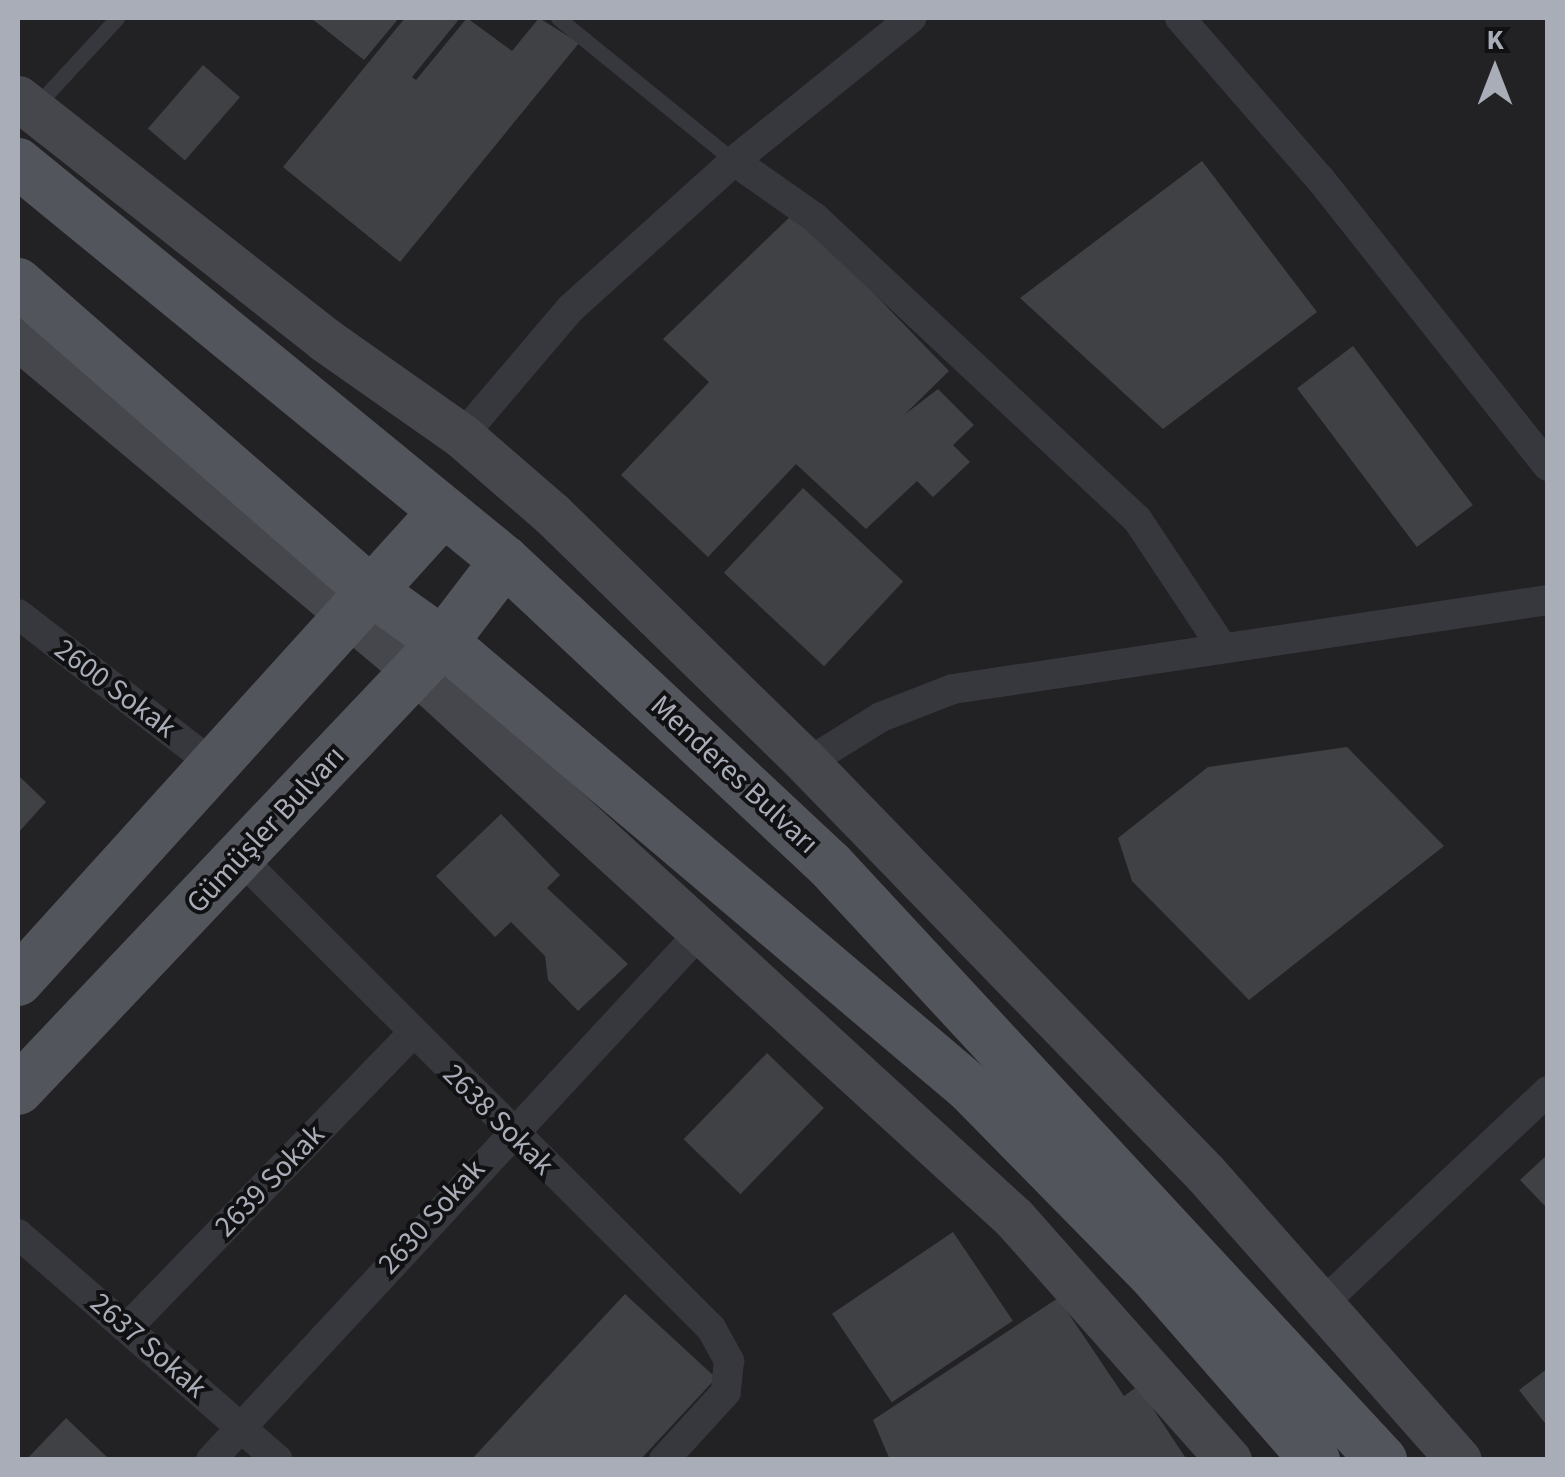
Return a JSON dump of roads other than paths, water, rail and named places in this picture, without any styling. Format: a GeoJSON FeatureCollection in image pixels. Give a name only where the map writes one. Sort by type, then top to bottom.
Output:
{"type":"FeatureCollection","features":[{"type":"Feature","properties":{"kind":"main road"},"geometry":{"type":"LineString","coordinates":[[25,104],[324,339],[462,436],[564,526],[807,763],[1206,1173],[1459,1460]]}},
{"type":"Feature","properties":{"kind":"main road","name":"Menderes Bulvarı"},"geometry":{"type":"LineString","coordinates":[[18,163],[505,561],[830,865],[1382,1460]]}},
{"type":"Feature","properties":{"kind":"main road"},"geometry":{"type":"LineString","coordinates":[[18,283],[359,603]]}},
{"type":"Feature","properties":{"kind":"main road"},"geometry":{"type":"LineString","coordinates":[[18,338],[429,656],[970,1088],[1152,1273],[1315,1460]]}},
{"type":"Feature","properties":{"kind":"main road"},"geometry":{"type":"LineString","coordinates":[[18,982],[443,512]]}},
{"type":"Feature","properties":{"kind":"main road","name":"Gümüşler Bulvarı"},"geometry":{"type":"LineString","coordinates":[[18,1090],[429,656],[505,561]]}},
{"type":"Feature","properties":{"kind":"main road"},"geometry":{"type":"LineString","coordinates":[[429,656],[698,935],[1014,1218],[1230,1460]]}},
{"type":"Feature","properties":{"kind":"street"},"geometry":{"type":"LineString","coordinates":[[462,436],[571,308],[734,161],[911,18]]}},
{"type":"Feature","properties":{"kind":"street"},"geometry":{"type":"LineString","coordinates":[[1180,18],[1321,180],[1548,466]]}},
{"type":"Feature","properties":{"kind":"street"},"geometry":{"type":"LineString","coordinates":[[734,161],[814,217],[1137,519],[1222,647]]}},
{"type":"Feature","properties":{"kind":"street"},"geometry":{"type":"LineString","coordinates":[[807,763],[881,718],[953,689],[1548,600]]}},
{"type":"Feature","properties":{"kind":"street","name":"2600 Sokak"},"geometry":{"type":"LineString","coordinates":[[18,614],[213,764]]}},
{"type":"Feature","properties":{"kind":"street","name":"2638 Sokak"},"geometry":{"type":"LineString","coordinates":[[240,858],[509,1132],[711,1328],[729,1361],[726,1392],[664,1460]]}},
{"type":"Feature","properties":{"kind":"street","name":"2630 Sokak"},"geometry":{"type":"LineString","coordinates":[[210,1460],[509,1132],[698,935]]}},
{"type":"Feature","properties":{"kind":"street","name":"2639 Sokak"},"geometry":{"type":"LineString","coordinates":[[127,1328],[413,1033]]}},
{"type":"Feature","properties":{"kind":"street"},"geometry":{"type":"LineString","coordinates":[[1323,1303],[1548,1091]]}},
{"type":"Feature","properties":{"kind":"street","name":"2637 Sokak"},"geometry":{"type":"LineString","coordinates":[[18,1234],[278,1460]]}},
{"type":"Feature","properties":{"kind":"lane"},"geometry":{"type":"LineString","coordinates":[[25,104],[117,18]]}},
{"type":"Feature","properties":{"kind":"lane"},"geometry":{"type":"LineString","coordinates":[[558,18],[734,161]]}}]}
